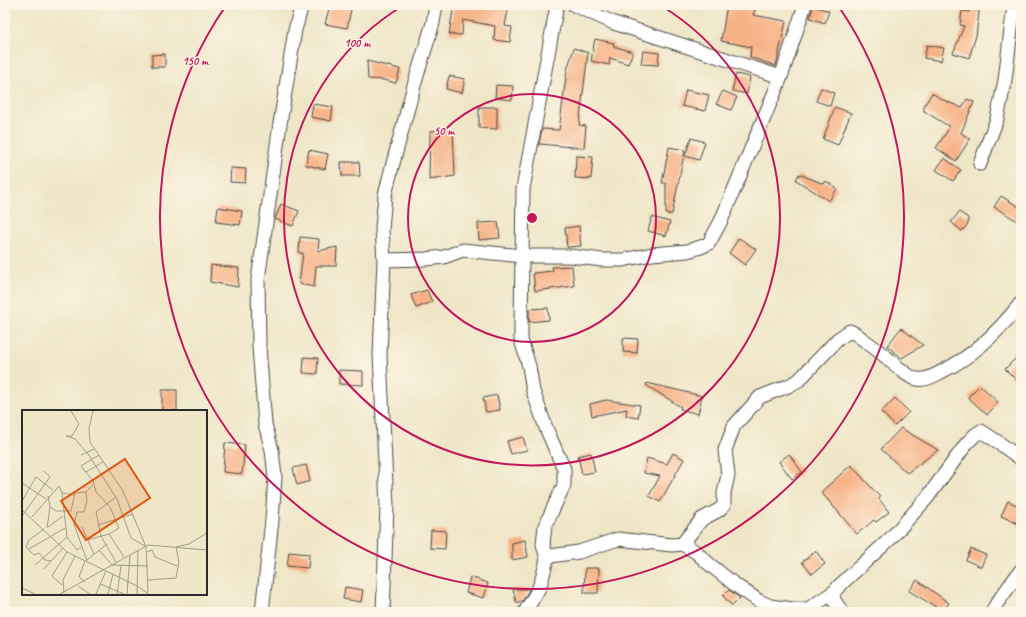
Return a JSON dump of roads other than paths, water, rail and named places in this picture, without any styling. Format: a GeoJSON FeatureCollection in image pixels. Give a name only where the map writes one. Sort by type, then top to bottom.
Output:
{"type":"FeatureCollection","features":[{"type":"Feature","properties":{"kind":"street"},"geometry":{"type":"LineString","coordinates":[[262,612],[275,477],[272,450],[265,424],[259,347],[258,280],[282,110],[295,30],[302,5]]}},
{"type":"Feature","properties":{"kind":"street"},"geometry":{"type":"LineString","coordinates":[[382,612],[387,506],[380,355],[384,260],[382,229],[385,195],[404,118],[433,23],[436,5]]}},
{"type":"Feature","properties":{"kind":"street"},"geometry":{"type":"LineString","coordinates":[[526,611],[540,584],[547,559],[543,544],[545,526],[564,485],[564,469],[546,428],[533,391],[529,366],[521,340],[523,189],[557,5]]}},
{"type":"Feature","properties":{"kind":"street"},"geometry":{"type":"LineString","coordinates":[[574,5],[614,23],[782,77]]}},
{"type":"Feature","properties":{"kind":"street"},"geometry":{"type":"LineString","coordinates":[[384,260],[438,258],[463,250],[522,256],[570,256],[602,260],[624,260],[652,254],[687,252],[709,243],[721,220],[782,77],[805,5]]}},
{"type":"Feature","properties":{"kind":"street"},"geometry":{"type":"LineString","coordinates":[[980,164],[997,119],[1005,80],[1014,5]]}},
{"type":"Feature","properties":{"kind":"street"},"geometry":{"type":"LineString","coordinates":[[682,544],[702,519],[719,510],[724,505],[724,493],[728,475],[725,450],[734,426],[760,397],[782,389],[799,380],[838,339],[846,333],[850,331],[856,334],[903,371],[915,379],[923,379],[934,376],[963,360],[979,348],[1021,303]]}},
{"type":"Feature","properties":{"kind":"street"},"geometry":{"type":"LineString","coordinates":[[547,559],[550,556],[579,552],[618,539],[672,545],[682,544],[696,552],[734,584],[760,601],[770,606],[808,609],[834,592],[891,538],[926,498],[967,443],[975,435],[981,432],[987,435],[1021,459]]}},
{"type":"Feature","properties":{"kind":"street"},"geometry":{"type":"LineString","coordinates":[[992,612],[1021,570]]}},
{"type":"Feature","properties":{"kind":"street"},"geometry":{"type":"LineString","coordinates":[[834,592],[833,599],[842,612]]}}]}
